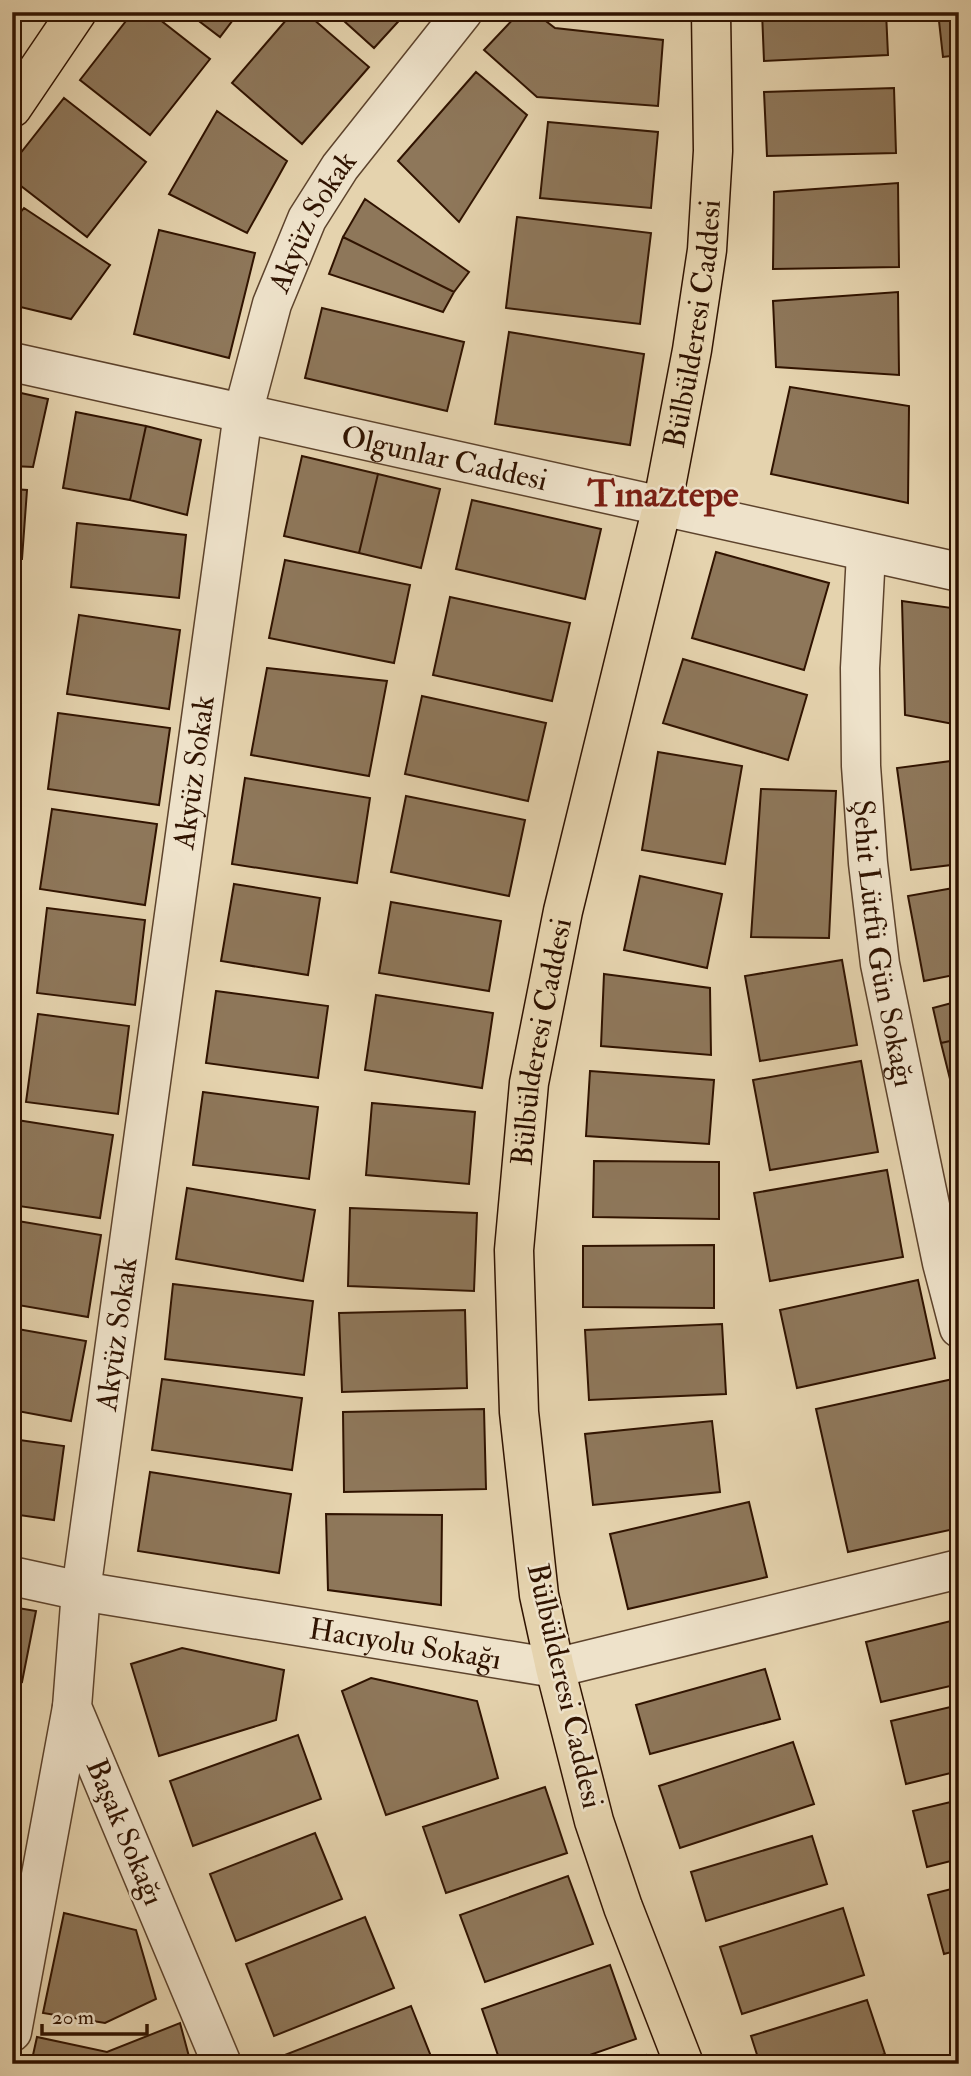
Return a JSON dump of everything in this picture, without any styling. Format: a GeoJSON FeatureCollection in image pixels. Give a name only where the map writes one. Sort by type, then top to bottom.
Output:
{"type":"FeatureCollection","features":[{"type":"Feature","properties":{"kind":"main road"},"geometry":{"type":"LineString","coordinates":[[12,108],[77,12]]}},
{"type":"Feature","properties":{"kind":"main road","name":"Bülbülderesi Caddesi"},"geometry":{"type":"LineString","coordinates":[[684,2064],[623,1907],[594,1821],[539,1595],[519,1412],[514,1250],[529,1083],[563,911],[662,507],[692,350],[707,250],[713,151],[711,12]]}},
{"type":"Feature","properties":{"kind":"street","name":"Akyüz Sokak"},"geometry":{"type":"LineString","coordinates":[[81,1591],[243,413],[272,303],[307,219],[340,167],[463,12]]}},
{"type":"Feature","properties":{"kind":"street","name":"Olgunlar Caddesi"},"geometry":{"type":"LineString","coordinates":[[12,362],[959,572]]}},
{"type":"Feature","properties":{"kind":"street","name":"Şehit Lütfü Gün Sokağı"},"geometry":{"type":"LineString","coordinates":[[866,553],[860,668],[861,766],[880,964],[942,1263],[959,1328]]}},
{"type":"Feature","properties":{"kind":"street","name":"Hacıyolu Sokağı"},"geometry":{"type":"LineString","coordinates":[[12,1576],[81,1591],[555,1668],[959,1569]]}},
{"type":"Feature","properties":{"kind":"street","name":"Başak Sokağı"},"geometry":{"type":"LineString","coordinates":[[81,1591],[72,1707],[222,2064]]}},
{"type":"Feature","properties":{"kind":"street"},"geometry":{"type":"LineString","coordinates":[[12,2032],[72,1707]]}},
{"type":"Feature","properties":{"kind":"building"},"geometry":{"type":"Polygon","coordinates":[[[133,12],[150,12],[210,59],[150,135],[80,80],[133,12]]]}},
{"type":"Feature","properties":{"kind":"building"},"geometry":{"type":"Polygon","coordinates":[[[187,12],[239,12],[220,37],[187,12]]]}},
{"type":"Feature","properties":{"kind":"building"},"geometry":{"type":"Polygon","coordinates":[[[293,12],[305,12],[369,67],[302,144],[232,83],[293,12]]]}},
{"type":"Feature","properties":{"kind":"building"},"geometry":{"type":"Polygon","coordinates":[[[334,12],[407,12],[374,48],[334,12]]]}},
{"type":"Feature","properties":{"kind":"building"},"geometry":{"type":"Polygon","coordinates":[[[520,12],[534,12],[555,28],[663,40],[658,106],[537,97],[484,50],[520,12]]]}},
{"type":"Feature","properties":{"kind":"building"},"geometry":{"type":"Polygon","coordinates":[[[762,12],[886,12],[888,55],[764,61],[762,12]]]}},
{"type":"Feature","properties":{"kind":"building"},"geometry":{"type":"Polygon","coordinates":[[[938,12],[959,12],[959,55],[943,57],[938,12]]]}},
{"type":"Feature","properties":{"kind":"building"},"geometry":{"type":"Polygon","coordinates":[[[476,72],[527,115],[459,222],[398,161],[476,72]]]}},
{"type":"Feature","properties":{"kind":"building"},"geometry":{"type":"Polygon","coordinates":[[[894,88],[896,153],[767,156],[764,92],[894,88]]]}},
{"type":"Feature","properties":{"kind":"building"},"geometry":{"type":"Polygon","coordinates":[[[64,98],[146,162],[87,237],[12,179],[12,164],[64,98]]]}},
{"type":"Feature","properties":{"kind":"building"},"geometry":{"type":"Polygon","coordinates":[[[217,111],[287,161],[247,233],[169,194],[217,111]]]}},
{"type":"Feature","properties":{"kind":"building"},"geometry":{"type":"Polygon","coordinates":[[[548,122],[658,132],[651,208],[540,198],[548,122]]]}},
{"type":"Feature","properties":{"kind":"building"},"geometry":{"type":"Polygon","coordinates":[[[898,183],[899,267],[773,269],[774,192],[898,183]]]}},
{"type":"Feature","properties":{"kind":"building"},"geometry":{"type":"Polygon","coordinates":[[[365,199],[469,272],[454,292],[343,237],[365,199]]]}},
{"type":"Feature","properties":{"kind":"building"},"geometry":{"type":"Polygon","coordinates":[[[24,208],[110,265],[71,319],[12,305],[12,223],[24,208]]]}},
{"type":"Feature","properties":{"kind":"building"},"geometry":{"type":"Polygon","coordinates":[[[517,217],[651,233],[640,324],[506,308],[517,217]]]}},
{"type":"Feature","properties":{"kind":"building"},"geometry":{"type":"Polygon","coordinates":[[[159,230],[255,253],[229,358],[134,334],[159,230]]]}},
{"type":"Feature","properties":{"kind":"building"},"geometry":{"type":"Polygon","coordinates":[[[343,237],[454,292],[443,312],[329,274],[343,237]]]}},
{"type":"Feature","properties":{"kind":"building"},"geometry":{"type":"Polygon","coordinates":[[[898,292],[899,375],[776,367],[773,301],[898,292]]]}},
{"type":"Feature","properties":{"kind":"building"},"geometry":{"type":"Polygon","coordinates":[[[322,308],[464,342],[447,411],[305,378],[322,308]]]}},
{"type":"Feature","properties":{"kind":"building"},"geometry":{"type":"Polygon","coordinates":[[[509,332],[644,354],[630,445],[495,424],[509,332]]]}},
{"type":"Feature","properties":{"kind":"building"},"geometry":{"type":"Polygon","coordinates":[[[790,387],[909,406],[908,503],[771,474],[790,387]]]}},
{"type":"Feature","properties":{"kind":"building"},"geometry":{"type":"Polygon","coordinates":[[[12,391],[48,399],[33,467],[12,466],[12,391]]]}},
{"type":"Feature","properties":{"kind":"building"},"geometry":{"type":"Polygon","coordinates":[[[76,412],[146,426],[130,500],[63,488],[76,412]]]}},
{"type":"Feature","properties":{"kind":"building"},"geometry":{"type":"Polygon","coordinates":[[[146,426],[201,440],[187,515],[130,500],[146,426]]]}},
{"type":"Feature","properties":{"kind":"building"},"geometry":{"type":"Polygon","coordinates":[[[302,456],[378,474],[359,553],[284,536],[302,456]]]}},
{"type":"Feature","properties":{"kind":"building"},"geometry":{"type":"Polygon","coordinates":[[[378,474],[440,489],[421,568],[359,553],[378,474]]]}},
{"type":"Feature","properties":{"kind":"building"},"geometry":{"type":"Polygon","coordinates":[[[12,489],[27,490],[22,559],[12,558],[12,489]]]}},
{"type":"Feature","properties":{"kind":"building"},"geometry":{"type":"Polygon","coordinates":[[[472,500],[601,529],[585,599],[456,569],[472,500]]]}},
{"type":"Feature","properties":{"kind":"building"},"geometry":{"type":"Polygon","coordinates":[[[77,523],[186,535],[179,598],[71,587],[77,523]]]}},
{"type":"Feature","properties":{"kind":"building"},"geometry":{"type":"Polygon","coordinates":[[[716,552],[829,583],[804,670],[692,638],[716,552]]]}},
{"type":"Feature","properties":{"kind":"building"},"geometry":{"type":"Polygon","coordinates":[[[285,560],[410,585],[394,663],[269,638],[285,560]]]}},
{"type":"Feature","properties":{"kind":"building"},"geometry":{"type":"Polygon","coordinates":[[[12,590],[20,590],[17,671],[12,671],[12,590]]]}},
{"type":"Feature","properties":{"kind":"building"},"geometry":{"type":"Polygon","coordinates":[[[450,597],[570,623],[552,701],[433,675],[450,597]]]}},
{"type":"Feature","properties":{"kind":"building"},"geometry":{"type":"Polygon","coordinates":[[[902,601],[959,609],[959,725],[905,715],[902,601]]]}},
{"type":"Feature","properties":{"kind":"building"},"geometry":{"type":"Polygon","coordinates":[[[79,615],[180,630],[169,709],[67,694],[79,615]]]}},
{"type":"Feature","properties":{"kind":"building"},"geometry":{"type":"Polygon","coordinates":[[[683,659],[807,695],[788,760],[663,723],[683,659]]]}},
{"type":"Feature","properties":{"kind":"building"},"geometry":{"type":"Polygon","coordinates":[[[267,668],[387,681],[369,776],[251,755],[267,668]]]}},
{"type":"Feature","properties":{"kind":"building"},"geometry":{"type":"Polygon","coordinates":[[[422,696],[546,723],[528,801],[405,774],[422,696]]]}},
{"type":"Feature","properties":{"kind":"building"},"geometry":{"type":"Polygon","coordinates":[[[58,713],[170,728],[159,805],[48,789],[58,713]]]}},
{"type":"Feature","properties":{"kind":"building"},"geometry":{"type":"Polygon","coordinates":[[[658,752],[742,766],[725,864],[642,850],[658,752]]]}},
{"type":"Feature","properties":{"kind":"building"},"geometry":{"type":"Polygon","coordinates":[[[959,760],[959,864],[911,870],[897,768],[959,760]]]}},
{"type":"Feature","properties":{"kind":"building"},"geometry":{"type":"Polygon","coordinates":[[[245,778],[370,798],[357,883],[232,864],[245,778]]]}},
{"type":"Feature","properties":{"kind":"building"},"geometry":{"type":"Polygon","coordinates":[[[761,789],[836,791],[829,938],[751,937],[761,789]]]}},
{"type":"Feature","properties":{"kind":"building"},"geometry":{"type":"Polygon","coordinates":[[[406,796],[525,820],[509,896],[391,872],[406,796]]]}},
{"type":"Feature","properties":{"kind":"building"},"geometry":{"type":"Polygon","coordinates":[[[52,809],[157,824],[145,905],[40,889],[52,809]]]}},
{"type":"Feature","properties":{"kind":"building"},"geometry":{"type":"Polygon","coordinates":[[[640,876],[722,894],[707,968],[624,950],[640,876]]]}},
{"type":"Feature","properties":{"kind":"building"},"geometry":{"type":"Polygon","coordinates":[[[234,884],[320,898],[308,975],[221,961],[234,884]]]}},
{"type":"Feature","properties":{"kind":"building"},"geometry":{"type":"Polygon","coordinates":[[[959,887],[959,974],[924,981],[908,896],[959,887]]]}},
{"type":"Feature","properties":{"kind":"building"},"geometry":{"type":"Polygon","coordinates":[[[391,902],[501,921],[489,991],[379,973],[391,902]]]}},
{"type":"Feature","properties":{"kind":"building"},"geometry":{"type":"Polygon","coordinates":[[[47,908],[145,920],[135,1005],[37,993],[47,908]]]}},
{"type":"Feature","properties":{"kind":"building"},"geometry":{"type":"Polygon","coordinates":[[[842,960],[857,1045],[760,1061],[745,976],[842,960]]]}},
{"type":"Feature","properties":{"kind":"building"},"geometry":{"type":"Polygon","coordinates":[[[604,974],[710,988],[711,1055],[601,1046],[604,974]]]}},
{"type":"Feature","properties":{"kind":"building"},"geometry":{"type":"Polygon","coordinates":[[[216,991],[328,1006],[318,1078],[206,1063],[216,991]]]}},
{"type":"Feature","properties":{"kind":"building"},"geometry":{"type":"Polygon","coordinates":[[[376,995],[493,1013],[482,1088],[365,1070],[376,995]]]}},
{"type":"Feature","properties":{"kind":"building"},"geometry":{"type":"Polygon","coordinates":[[[959,1001],[959,1039],[941,1043],[933,1008],[959,1001]]]}},
{"type":"Feature","properties":{"kind":"building"},"geometry":{"type":"Polygon","coordinates":[[[38,1014],[129,1026],[118,1114],[26,1102],[38,1014]]]}},
{"type":"Feature","properties":{"kind":"building"},"geometry":{"type":"Polygon","coordinates":[[[959,1039],[959,1085],[952,1087],[941,1043],[959,1039]]]}},
{"type":"Feature","properties":{"kind":"building"},"geometry":{"type":"Polygon","coordinates":[[[861,1061],[878,1152],[770,1170],[753,1080],[861,1061]]]}},
{"type":"Feature","properties":{"kind":"building"},"geometry":{"type":"Polygon","coordinates":[[[590,1071],[714,1080],[709,1144],[586,1136],[590,1071]]]}},
{"type":"Feature","properties":{"kind":"building"},"geometry":{"type":"Polygon","coordinates":[[[203,1092],[318,1107],[309,1179],[193,1165],[203,1092]]]}},
{"type":"Feature","properties":{"kind":"building"},"geometry":{"type":"Polygon","coordinates":[[[372,1103],[475,1112],[469,1184],[366,1175],[372,1103]]]}},
{"type":"Feature","properties":{"kind":"building"},"geometry":{"type":"Polygon","coordinates":[[[959,1110],[959,1148],[951,1111],[959,1110]]]}},
{"type":"Feature","properties":{"kind":"building"},"geometry":{"type":"Polygon","coordinates":[[[17,1120],[113,1135],[100,1218],[12,1205],[12,1150],[17,1120]]]}},
{"type":"Feature","properties":{"kind":"building"},"geometry":{"type":"Polygon","coordinates":[[[594,1161],[719,1162],[719,1219],[593,1217],[594,1161]]]}},
{"type":"Feature","properties":{"kind":"building"},"geometry":{"type":"Polygon","coordinates":[[[887,1170],[903,1257],[770,1281],[754,1193],[887,1170]]]}},
{"type":"Feature","properties":{"kind":"building"},"geometry":{"type":"Polygon","coordinates":[[[187,1188],[315,1210],[303,1281],[176,1259],[187,1188]]]}},
{"type":"Feature","properties":{"kind":"building"},"geometry":{"type":"Polygon","coordinates":[[[350,1208],[477,1213],[474,1291],[348,1286],[350,1208]]]}},
{"type":"Feature","properties":{"kind":"building"},"geometry":{"type":"Polygon","coordinates":[[[12,1220],[101,1235],[88,1317],[12,1304],[12,1220]]]}},
{"type":"Feature","properties":{"kind":"building"},"geometry":{"type":"Polygon","coordinates":[[[714,1245],[714,1308],[583,1307],[583,1246],[714,1245]]]}},
{"type":"Feature","properties":{"kind":"building"},"geometry":{"type":"Polygon","coordinates":[[[918,1280],[935,1358],[797,1388],[780,1310],[918,1280]]]}},
{"type":"Feature","properties":{"kind":"building"},"geometry":{"type":"Polygon","coordinates":[[[173,1284],[313,1301],[304,1375],[165,1359],[173,1284]]]}},
{"type":"Feature","properties":{"kind":"building"},"geometry":{"type":"Polygon","coordinates":[[[465,1310],[467,1388],[342,1392],[339,1313],[465,1310]]]}},
{"type":"Feature","properties":{"kind":"building"},"geometry":{"type":"Polygon","coordinates":[[[722,1324],[726,1394],[589,1400],[585,1330],[722,1324]]]}},
{"type":"Feature","properties":{"kind":"building"},"geometry":{"type":"Polygon","coordinates":[[[12,1328],[86,1341],[71,1421],[12,1410],[12,1328]]]}},
{"type":"Feature","properties":{"kind":"building"},"geometry":{"type":"Polygon","coordinates":[[[162,1379],[302,1398],[292,1470],[152,1450],[162,1379]]]}},
{"type":"Feature","properties":{"kind":"building"},"geometry":{"type":"Polygon","coordinates":[[[953,1379],[959,1405],[959,1528],[848,1552],[816,1409],[953,1379]]]}},
{"type":"Feature","properties":{"kind":"building"},"geometry":{"type":"Polygon","coordinates":[[[484,1409],[486,1489],[344,1492],[343,1412],[484,1409]]]}},
{"type":"Feature","properties":{"kind":"building"},"geometry":{"type":"Polygon","coordinates":[[[712,1421],[720,1492],[593,1505],[585,1434],[712,1421]]]}},
{"type":"Feature","properties":{"kind":"building"},"geometry":{"type":"Polygon","coordinates":[[[12,1439],[64,1446],[54,1520],[12,1514],[12,1439]]]}},
{"type":"Feature","properties":{"kind":"building"},"geometry":{"type":"Polygon","coordinates":[[[150,1472],[291,1494],[279,1573],[138,1551],[150,1472]]]}},
{"type":"Feature","properties":{"kind":"building"},"geometry":{"type":"Polygon","coordinates":[[[749,1502],[767,1577],[628,1609],[610,1534],[749,1502]]]}},
{"type":"Feature","properties":{"kind":"building"},"geometry":{"type":"Polygon","coordinates":[[[326,1514],[442,1515],[441,1605],[328,1590],[326,1514]]]}},
{"type":"Feature","properties":{"kind":"building"},"geometry":{"type":"Polygon","coordinates":[[[12,1607],[36,1611],[22,1682],[12,1680],[12,1607]]]}},
{"type":"Feature","properties":{"kind":"building"},"geometry":{"type":"Polygon","coordinates":[[[959,1619],[959,1684],[881,1702],[866,1642],[959,1619]]]}},
{"type":"Feature","properties":{"kind":"building"},"geometry":{"type":"Polygon","coordinates":[[[182,1648],[284,1670],[276,1720],[159,1756],[131,1664],[182,1648]]]}},
{"type":"Feature","properties":{"kind":"building"},"geometry":{"type":"Polygon","coordinates":[[[765,1669],[780,1719],[650,1754],[636,1705],[765,1669]]]}},
{"type":"Feature","properties":{"kind":"building"},"geometry":{"type":"Polygon","coordinates":[[[371,1678],[477,1701],[498,1778],[386,1815],[342,1691],[371,1678]]]}},
{"type":"Feature","properties":{"kind":"building"},"geometry":{"type":"Polygon","coordinates":[[[12,1704],[17,1705],[12,1729],[12,1704]]]}},
{"type":"Feature","properties":{"kind":"building"},"geometry":{"type":"Polygon","coordinates":[[[959,1705],[959,1771],[906,1784],[891,1721],[959,1705]]]}},
{"type":"Feature","properties":{"kind":"building"},"geometry":{"type":"Polygon","coordinates":[[[298,1735],[321,1799],[193,1846],[170,1781],[298,1735]]]}},
{"type":"Feature","properties":{"kind":"building"},"geometry":{"type":"Polygon","coordinates":[[[793,1742],[814,1804],[680,1848],[659,1786],[793,1742]]]}},
{"type":"Feature","properties":{"kind":"building"},"geometry":{"type":"Polygon","coordinates":[[[545,1787],[567,1853],[446,1893],[423,1827],[545,1787]]]}},
{"type":"Feature","properties":{"kind":"building"},"geometry":{"type":"Polygon","coordinates":[[[959,1800],[959,1859],[927,1867],[913,1811],[959,1800]]]}},
{"type":"Feature","properties":{"kind":"building"},"geometry":{"type":"Polygon","coordinates":[[[315,1833],[342,1899],[236,1941],[210,1874],[315,1833]]]}},
{"type":"Feature","properties":{"kind":"building"},"geometry":{"type":"Polygon","coordinates":[[[812,1836],[827,1884],[706,1921],[691,1872],[812,1836]]]}},
{"type":"Feature","properties":{"kind":"building"},"geometry":{"type":"Polygon","coordinates":[[[568,1876],[593,1944],[485,1982],[460,1915],[568,1876]]]}},
{"type":"Feature","properties":{"kind":"building"},"geometry":{"type":"Polygon","coordinates":[[[959,1887],[959,1950],[944,1954],[928,1895],[959,1887]]]}},
{"type":"Feature","properties":{"kind":"building"},"geometry":{"type":"Polygon","coordinates":[[[843,1908],[864,1975],[742,2014],[720,1947],[843,1908]]]}},
{"type":"Feature","properties":{"kind":"building"},"geometry":{"type":"Polygon","coordinates":[[[64,1913],[136,1930],[156,1999],[105,2023],[43,2013],[64,1913]]]}},
{"type":"Feature","properties":{"kind":"building"},"geometry":{"type":"Polygon","coordinates":[[[365,1917],[394,1988],[274,2036],[246,1964],[365,1917]]]}},
{"type":"Feature","properties":{"kind":"building"},"geometry":{"type":"Polygon","coordinates":[[[610,1965],[636,2039],[564,2064],[501,2064],[482,2009],[610,1965]]]}},
{"type":"Feature","properties":{"kind":"building"},"geometry":{"type":"Polygon","coordinates":[[[867,2000],[885,2054],[855,2064],[760,2064],[751,2036],[867,2000]]]}},
{"type":"Feature","properties":{"kind":"building"},"geometry":{"type":"Polygon","coordinates":[[[411,2006],[434,2064],[285,2064],[282,2056],[411,2006]]]}},
{"type":"Feature","properties":{"kind":"building"},"geometry":{"type":"Polygon","coordinates":[[[180,2023],[191,2064],[31,2064],[37,2037],[107,2052],[180,2023]]]}},
{"type":"Feature","properties":{"kind":"building"},"geometry":{"type":"Polygon","coordinates":[[[646,2055],[649,2064],[623,2064],[646,2055]]]}},
{"type":"Feature","properties":{"kind":"district","name":"Tınaztepe"},"geometry":{"type":"Point","coordinates":[663,494]}}]}
